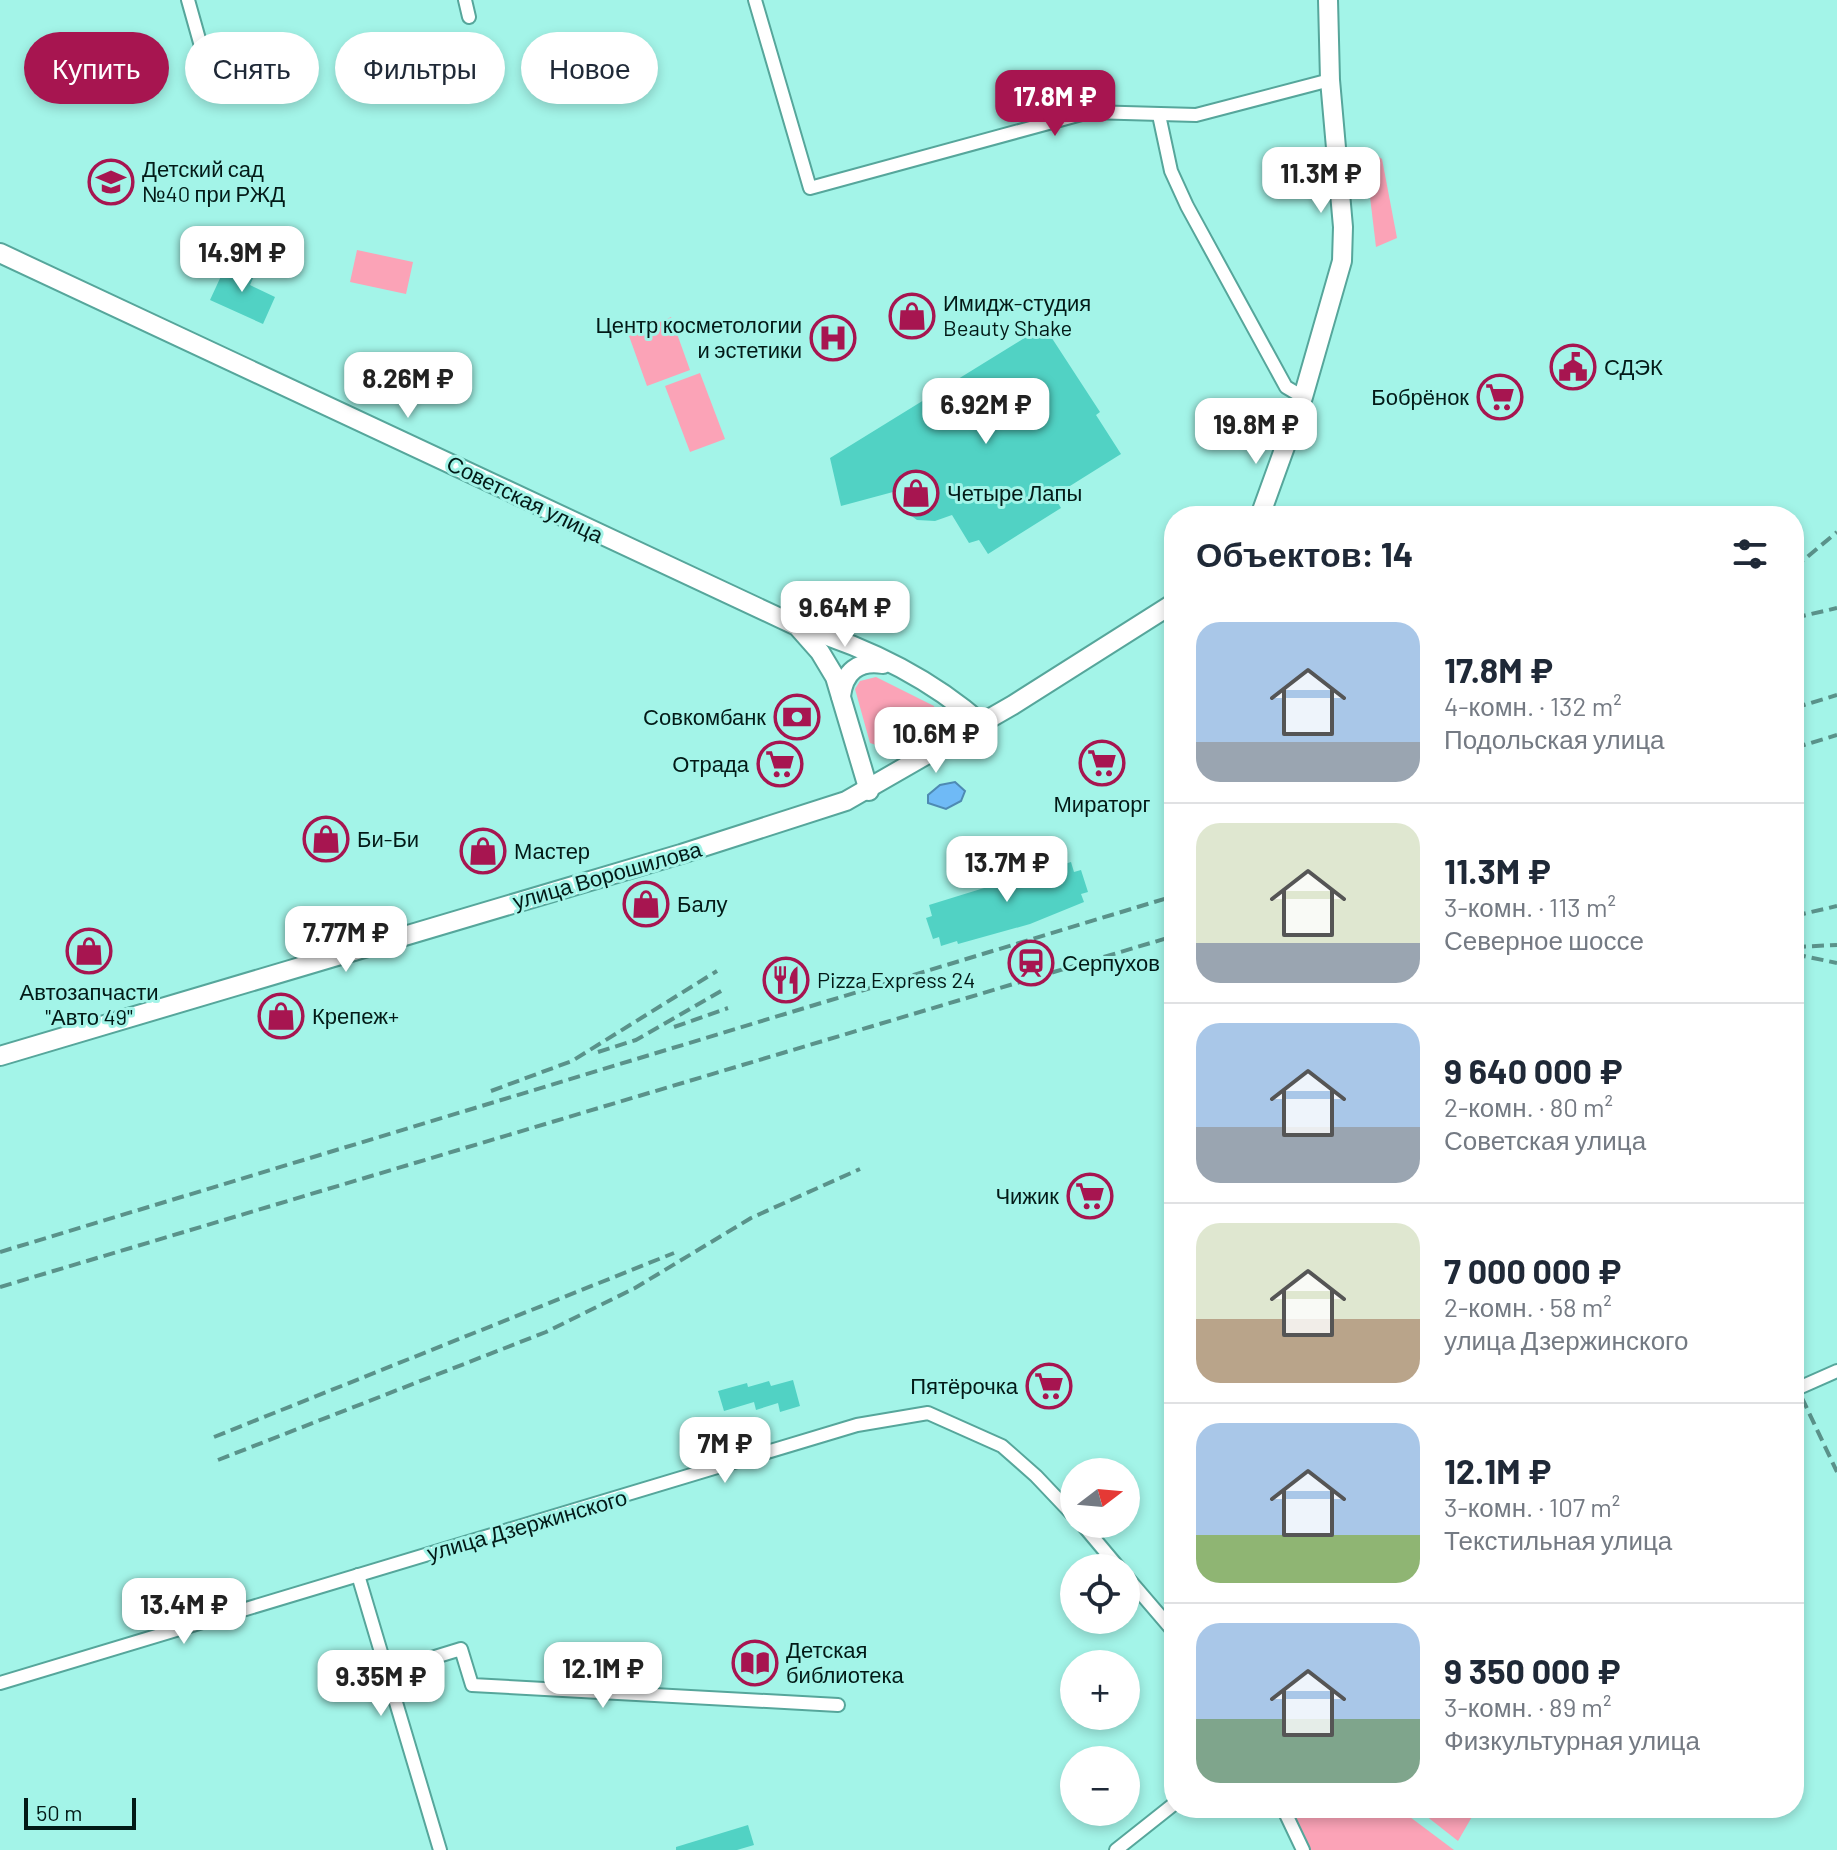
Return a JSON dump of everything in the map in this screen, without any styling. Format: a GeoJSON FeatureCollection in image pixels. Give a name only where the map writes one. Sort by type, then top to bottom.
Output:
{"type":"FeatureCollection","features":[{"type":"Feature","properties":{"kind":"main road"},"geometry":{"type":"LineString","coordinates":[[1264,506],[1303,397],[1342,261],[1343,227],[1330,80],[1328,0]]}},
{"type":"Feature","properties":{"kind":"main road","name":"Советская улица"},"geometry":{"type":"LineString","coordinates":[[0,253],[797,626],[829,664],[869,791]]}},
{"type":"Feature","properties":{"kind":"main road","name":"улица Ворошилова"},"geometry":{"type":"LineString","coordinates":[[0,1056],[681,854],[846,801],[869,791],[982,724],[1164,609]]}},
{"type":"Feature","properties":{"kind":"main road"},"geometry":{"type":"LineString","coordinates":[[797,626],[897,666],[934,686],[982,724]]}},
{"type":"Feature","properties":{"kind":"main road"},"geometry":{"type":"LineString","coordinates":[[840,699],[843,681],[860,664],[897,666]]}},
{"type":"Feature","properties":{"kind":"street"},"geometry":{"type":"LineString","coordinates":[[188,0],[197,32]]}},
{"type":"Feature","properties":{"kind":"street"},"geometry":{"type":"LineString","coordinates":[[465,0],[469,17]]}},
{"type":"Feature","properties":{"kind":"street"},"geometry":{"type":"LineString","coordinates":[[755,0],[810,188],[1089,112],[1196,115],[1330,80]]}},
{"type":"Feature","properties":{"kind":"street"},"geometry":{"type":"LineString","coordinates":[[1159,115],[1171,171],[1187,206],[1286,387],[1303,397]]}},
{"type":"Feature","properties":{"kind":"street"},"geometry":{"type":"LineString","coordinates":[[1804,1386],[1837,1371]]}},
{"type":"Feature","properties":{"kind":"street","name":"улица Дзержинского"},"geometry":{"type":"LineString","coordinates":[[0,1683],[857,1425],[928,1413],[1002,1446],[1060,1501]]}},
{"type":"Feature","properties":{"kind":"street"},"geometry":{"type":"LineString","coordinates":[[1094,1538],[1107,1554]]}},
{"type":"Feature","properties":{"kind":"street"},"geometry":{"type":"LineString","coordinates":[[358,1575],[440,1850]]}},
{"type":"Feature","properties":{"kind":"street"},"geometry":{"type":"LineString","coordinates":[[1140,1592],[1164,1620]]}},
{"type":"Feature","properties":{"kind":"street"},"geometry":{"type":"LineString","coordinates":[[386,1672],[461,1649],[472,1685],[838,1705]]}},
{"type":"Feature","properties":{"kind":"street"},"geometry":{"type":"LineString","coordinates":[[1116,1850],[1164,1812]]}},
{"type":"Feature","properties":{"kind":"street"},"geometry":{"type":"LineString","coordinates":[[1288,1818],[1303,1850]]}},
{"type":"Feature","properties":{"kind":"shaded area"},"geometry":{"type":"Polygon","coordinates":[[[1364,147],[1382,159],[1397,238],[1376,247],[1364,147]]]}},
{"type":"Feature","properties":{"kind":"shaded area"},"geometry":{"type":"Polygon","coordinates":[[[357,250],[413,262],[406,294],[350,282],[357,250]]]}},
{"type":"Feature","properties":{"kind":"shaded area"},"geometry":{"type":"Polygon","coordinates":[[[671,317],[690,370],[647,386],[629,336],[671,317]]]}},
{"type":"Feature","properties":{"kind":"shaded area"},"geometry":{"type":"Polygon","coordinates":[[[700,373],[725,439],[690,452],[665,386],[700,373]]]}},
{"type":"Feature","properties":{"kind":"shaded area"},"geometry":{"type":"Polygon","coordinates":[[[876,677],[934,706],[937,723],[888,749],[870,743],[855,689],[860,681],[876,677]]]}},
{"type":"Feature","properties":{"kind":"shaded area"},"geometry":{"type":"Polygon","coordinates":[[[1291,1818],[1411,1818],[1454,1850],[1306,1850],[1291,1818]]]}},
{"type":"Feature","properties":{"kind":"shaded area"},"geometry":{"type":"Polygon","coordinates":[[[1429,1818],[1471,1818],[1458,1841],[1429,1818]]]}},
{"type":"Feature","properties":{"kind":"water"},"geometry":{"type":"Polygon","coordinates":[[[955,782],[965,791],[961,801],[946,809],[928,803],[928,795],[940,785],[955,782]]]}},
{"type":"Feature","properties":{"kind":"building"},"geometry":{"type":"Polygon","coordinates":[[[228,261],[255,274],[250,285],[275,297],[263,324],[210,300],[228,261]]]}},
{"type":"Feature","properties":{"kind":"building"},"geometry":{"type":"Polygon","coordinates":[[[1044,326],[1100,412],[1096,415],[1121,454],[1054,496],[1061,508],[988,554],[979,540],[969,543],[952,515],[935,521],[917,520],[902,509],[893,492],[841,506],[830,458],[1044,326]]]}},
{"type":"Feature","properties":{"kind":"building","name":"Серпухов"},"geometry":{"type":"Polygon","coordinates":[[[1071,862],[1074,872],[1081,870],[1088,892],[1081,894],[1084,902],[1030,924],[958,944],[957,941],[941,946],[939,937],[933,939],[926,918],[932,916],[929,905],[984,888],[982,882],[1013,873],[1015,879],[1071,862]]]}},
{"type":"Feature","properties":{"kind":"building"},"geometry":{"type":"Polygon","coordinates":[[[793,1380],[800,1406],[780,1412],[778,1403],[756,1410],[754,1402],[724,1411],[718,1391],[747,1383],[748,1387],[769,1381],[771,1386],[793,1380]]]}},
{"type":"Feature","properties":{"kind":"building"},"geometry":{"type":"Polygon","coordinates":[[[748,1825],[754,1845],[737,1850],[676,1850],[676,1847],[748,1825]]]}},
{"type":"Feature","properties":{"kind":"railway"},"geometry":{"type":"LineString","coordinates":[[1804,560],[1837,532]]}},
{"type":"Feature","properties":{"kind":"railway"},"geometry":{"type":"LineString","coordinates":[[1804,616],[1837,608]]}},
{"type":"Feature","properties":{"kind":"railway"},"geometry":{"type":"LineString","coordinates":[[1804,705],[1837,695]]}},
{"type":"Feature","properties":{"kind":"railway"},"geometry":{"type":"LineString","coordinates":[[1804,745],[1837,735]]}},
{"type":"Feature","properties":{"kind":"railway"},"geometry":{"type":"LineString","coordinates":[[0,1252],[1164,899]]}},
{"type":"Feature","properties":{"kind":"railway"},"geometry":{"type":"LineString","coordinates":[[1804,914],[1837,906]]}},
{"type":"Feature","properties":{"kind":"railway"},"geometry":{"type":"LineString","coordinates":[[0,1287],[1164,939]]}},
{"type":"Feature","properties":{"kind":"railway"},"geometry":{"type":"LineString","coordinates":[[1804,947],[1837,945]]}},
{"type":"Feature","properties":{"kind":"railway"},"geometry":{"type":"LineString","coordinates":[[1804,956],[1837,963]]}},
{"type":"Feature","properties":{"kind":"railway"},"geometry":{"type":"LineString","coordinates":[[491,1091],[572,1061],[717,971]]}},
{"type":"Feature","properties":{"kind":"railway"},"geometry":{"type":"LineString","coordinates":[[598,1052],[636,1040],[723,990]]}},
{"type":"Feature","properties":{"kind":"railway"},"geometry":{"type":"LineString","coordinates":[[674,1027],[728,1008]]}},
{"type":"Feature","properties":{"kind":"railway"},"geometry":{"type":"LineString","coordinates":[[218,1460],[546,1332],[635,1288],[751,1218],[860,1169]]}},
{"type":"Feature","properties":{"kind":"railway"},"geometry":{"type":"LineString","coordinates":[[214,1437],[674,1253]]}},
{"type":"Feature","properties":{"kind":"railway"},"geometry":{"type":"LineString","coordinates":[[1804,1402],[1837,1472]]}},
{"type":"Feature","properties":{"kind":"place","name":"Детский сад №40 при РЖД"},"geometry":{"type":"Point","coordinates":[111,182]}},
{"type":"Feature","properties":{"kind":"place","name":"Имидж-студия Beauty Shake"},"geometry":{"type":"Point","coordinates":[912,316]}},
{"type":"Feature","properties":{"kind":"place","name":"Центр косметологии и эстетики"},"geometry":{"type":"Point","coordinates":[833,338]}},
{"type":"Feature","properties":{"kind":"place","name":"СДЭК"},"geometry":{"type":"Point","coordinates":[1573,367]}},
{"type":"Feature","properties":{"kind":"place","name":"Бобрёнок"},"geometry":{"type":"Point","coordinates":[1500,397]}},
{"type":"Feature","properties":{"kind":"place","name":"Четыре Лапы"},"geometry":{"type":"Point","coordinates":[916,493]}},
{"type":"Feature","properties":{"kind":"place","name":"Совкомбанк"},"geometry":{"type":"Point","coordinates":[797,717]}},
{"type":"Feature","properties":{"kind":"place","name":"Мираторг"},"geometry":{"type":"Point","coordinates":[1102,763]}},
{"type":"Feature","properties":{"kind":"place","name":"Отрада"},"geometry":{"type":"Point","coordinates":[780,764]}},
{"type":"Feature","properties":{"kind":"place","name":"Би-Би"},"geometry":{"type":"Point","coordinates":[326,839]}},
{"type":"Feature","properties":{"kind":"place","name":"Мастер"},"geometry":{"type":"Point","coordinates":[483,851]}},
{"type":"Feature","properties":{"kind":"place","name":"Балу"},"geometry":{"type":"Point","coordinates":[646,904]}},
{"type":"Feature","properties":{"kind":"place","name":"Автозапчасти \"Авто 49\""},"geometry":{"type":"Point","coordinates":[89,951]}},
{"type":"Feature","properties":{"kind":"place","name":"Серпухов"},"geometry":{"type":"Point","coordinates":[1031,963]}},
{"type":"Feature","properties":{"kind":"place","name":"Pizza Express 24"},"geometry":{"type":"Point","coordinates":[786,980]}},
{"type":"Feature","properties":{"kind":"place","name":"Крепеж+"},"geometry":{"type":"Point","coordinates":[281,1016]}},
{"type":"Feature","properties":{"kind":"place","name":"Чижик"},"geometry":{"type":"Point","coordinates":[1090,1196]}},
{"type":"Feature","properties":{"kind":"place","name":"Пятёрочка"},"geometry":{"type":"Point","coordinates":[1049,1386]}},
{"type":"Feature","properties":{"kind":"place","name":"Детская библиотека"},"geometry":{"type":"Point","coordinates":[755,1663]}}]}
